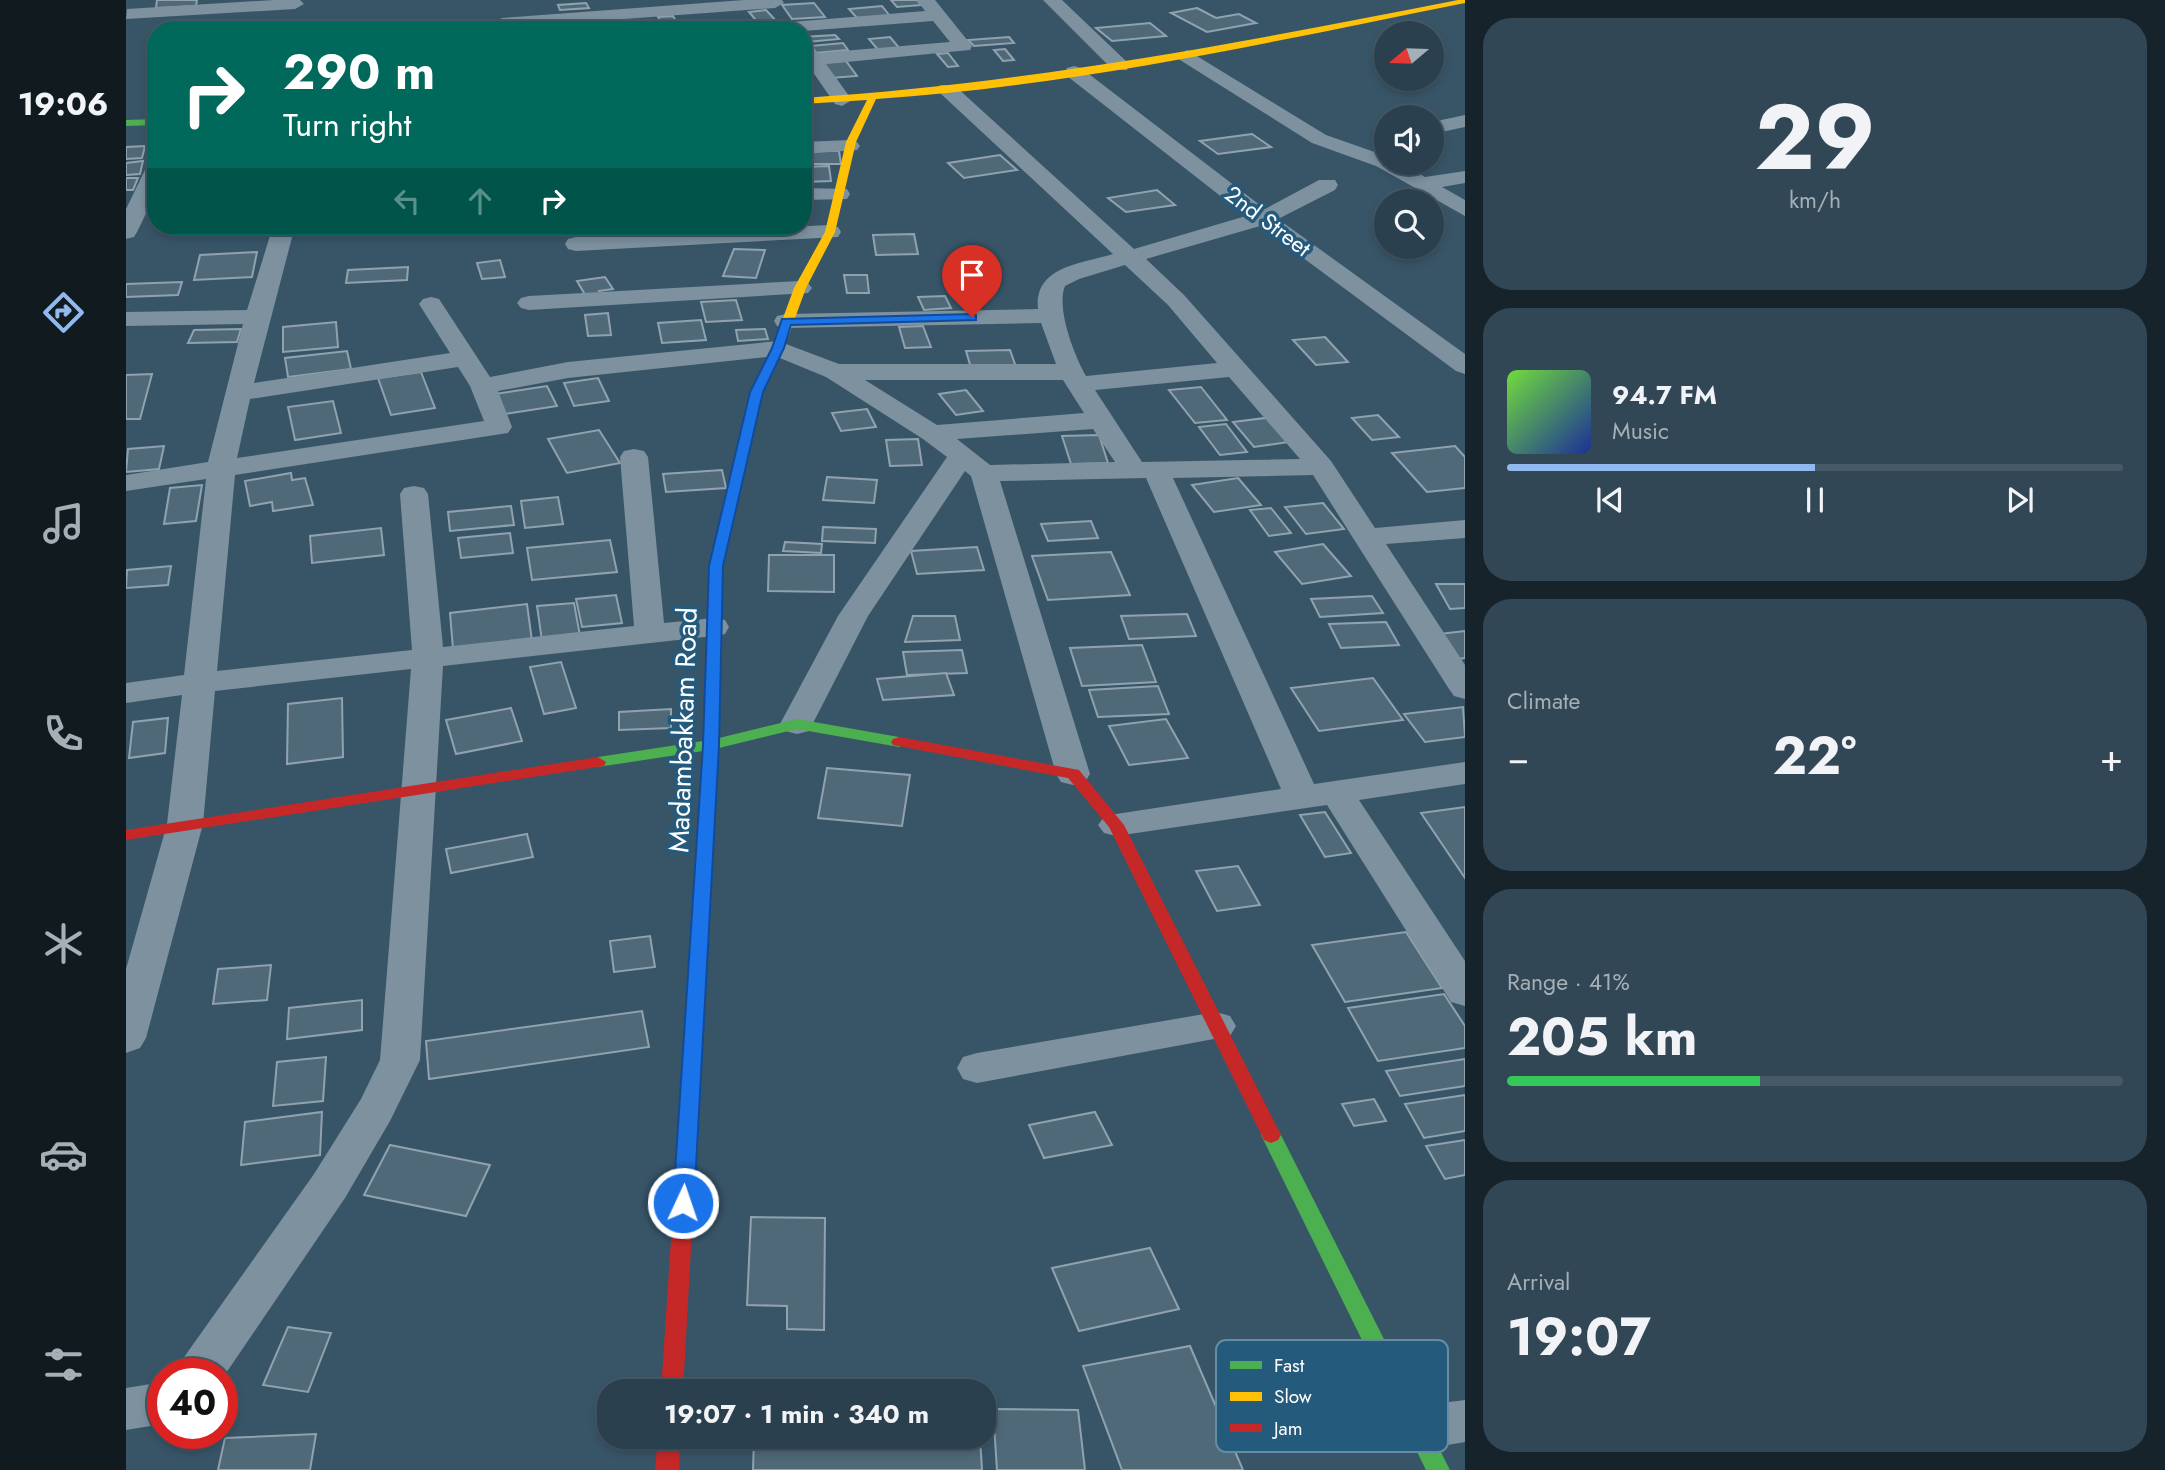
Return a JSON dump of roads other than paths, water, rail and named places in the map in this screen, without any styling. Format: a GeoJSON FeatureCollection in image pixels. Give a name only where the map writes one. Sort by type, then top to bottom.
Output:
{"type":"FeatureCollection","features":[{"type":"Feature","properties":{"kind":"street"},"geometry":{"type":"LineString","coordinates":[[812,55],[963,46],[926,0]]}},
{"type":"Feature","properties":{"kind":"street"},"geometry":{"type":"LineString","coordinates":[[1052,0],[1120,66]]}},
{"type":"Feature","properties":{"kind":"street"},"geometry":{"type":"LineString","coordinates":[[812,101],[872,98],[1187,56],[1465,1]]}},
{"type":"Feature","properties":{"kind":"street"},"geometry":{"type":"LineString","coordinates":[[501,20],[774,2],[787,21]]}},
{"type":"Feature","properties":{"kind":"street"},"geometry":{"type":"LineString","coordinates":[[128,9],[295,4]]}},
{"type":"Feature","properties":{"kind":"street"},"geometry":{"type":"LineString","coordinates":[[235,21],[240,7]]}},
{"type":"Feature","properties":{"kind":"street"},"geometry":{"type":"LineString","coordinates":[[812,26],[939,15]]}},
{"type":"Feature","properties":{"kind":"street"},"geometry":{"type":"LineString","coordinates":[[1187,56],[1319,138],[1374,156]]}},
{"type":"Feature","properties":{"kind":"street"},"geometry":{"type":"LineString","coordinates":[[812,61],[842,100]]}},
{"type":"Feature","properties":{"kind":"street","name":"2nd Street"},"geometry":{"type":"LineString","coordinates":[[1074,72],[1263,218],[1465,366]]}},
{"type":"Feature","properties":{"kind":"street"},"geometry":{"type":"LineString","coordinates":[[947,89],[1132,256],[1176,300],[1237,369],[1321,467],[1465,690]]}},
{"type":"Feature","properties":{"kind":"street","name":"Madambakkam Road"},"geometry":{"type":"LineString","coordinates":[[673,1379],[711,745],[716,566],[756,392],[778,348],[800,288],[830,232],[850,146],[872,98]]}},
{"type":"Feature","properties":{"kind":"street"},"geometry":{"type":"LineString","coordinates":[[1444,125],[1465,121]]}},
{"type":"Feature","properties":{"kind":"street"},"geometry":{"type":"LineString","coordinates":[[126,123],[147,122]]}},
{"type":"Feature","properties":{"kind":"street"},"geometry":{"type":"LineString","coordinates":[[812,148],[850,146]]}},
{"type":"Feature","properties":{"kind":"street"},"geometry":{"type":"LineString","coordinates":[[1408,175],[1465,209]]}},
{"type":"Feature","properties":{"kind":"street"},"geometry":{"type":"LineString","coordinates":[[1422,184],[1465,177]]}},
{"type":"Feature","properties":{"kind":"street"},"geometry":{"type":"LineString","coordinates":[[1326,185],[1263,218],[1132,256],[1055,282],[1049,296],[1051,316],[1075,378],[1102,420],[1144,470],[1320,796],[1465,992]]}},
{"type":"Feature","properties":{"kind":"street"},"geometry":{"type":"LineString","coordinates":[[126,232],[147,189]]}},
{"type":"Feature","properties":{"kind":"street"},"geometry":{"type":"LineString","coordinates":[[812,194],[839,194]]}},
{"type":"Feature","properties":{"kind":"street"},"geometry":{"type":"LineString","coordinates":[[812,233],[830,232]]}},
{"type":"Feature","properties":{"kind":"street"},"geometry":{"type":"LineString","coordinates":[[126,1038],[185,824],[222,468],[257,317],[281,235]]}},
{"type":"Feature","properties":{"kind":"street"},"geometry":{"type":"LineString","coordinates":[[576,244],[766,235]]}},
{"type":"Feature","properties":{"kind":"street"},"geometry":{"type":"LineString","coordinates":[[528,303],[800,288]]}},
{"type":"Feature","properties":{"kind":"street"},"geometry":{"type":"LineString","coordinates":[[126,483],[499,426],[483,386],[431,304]]}},
{"type":"Feature","properties":{"kind":"street"},"geometry":{"type":"LineString","coordinates":[[786,321],[1051,316]]}},
{"type":"Feature","properties":{"kind":"street"},"geometry":{"type":"LineString","coordinates":[[126,319],[257,317]]}},
{"type":"Feature","properties":{"kind":"street"},"geometry":{"type":"LineString","coordinates":[[483,386],[568,370],[778,348],[835,372],[932,433],[973,464],[1073,774],[1116,825],[1374,1340]]}},
{"type":"Feature","properties":{"kind":"street"},"geometry":{"type":"LineString","coordinates":[[239,393],[466,359]]}},
{"type":"Feature","properties":{"kind":"street"},"geometry":{"type":"LineString","coordinates":[[835,372],[1075,378],[1237,369]]}},
{"type":"Feature","properties":{"kind":"street"},"geometry":{"type":"LineString","coordinates":[[932,433],[1102,420]]}},
{"type":"Feature","properties":{"kind":"street"},"geometry":{"type":"LineString","coordinates":[[634,457],[650,634]]}},
{"type":"Feature","properties":{"kind":"street"},"geometry":{"type":"LineString","coordinates":[[973,464],[1144,470],[1321,467]]}},
{"type":"Feature","properties":{"kind":"street"},"geometry":{"type":"LineString","coordinates":[[797,724],[853,616],[973,464]]}},
{"type":"Feature","properties":{"kind":"street"},"geometry":{"type":"LineString","coordinates":[[211,1358],[280,1263],[323,1197],[388,1090],[400,1060],[428,659],[414,494]]}},
{"type":"Feature","properties":{"kind":"street"},"geometry":{"type":"LineString","coordinates":[[1367,537],[1465,529]]}},
{"type":"Feature","properties":{"kind":"street"},"geometry":{"type":"LineString","coordinates":[[126,693],[713,627]]}},
{"type":"Feature","properties":{"kind":"street"},"geometry":{"type":"LineString","coordinates":[[126,835],[711,745],[797,724],[1073,774]]}},
{"type":"Feature","properties":{"kind":"street"},"geometry":{"type":"LineString","coordinates":[[1116,825],[1465,773]]}},
{"type":"Feature","properties":{"kind":"street"},"geometry":{"type":"LineString","coordinates":[[977,1068],[1216,1026]]}},
{"type":"Feature","properties":{"kind":"street"},"geometry":{"type":"LineString","coordinates":[[126,1409],[147,1406]]}},
{"type":"Feature","properties":{"kind":"street"},"geometry":{"type":"LineString","coordinates":[[667,1470],[668,1449]]}},
{"type":"Feature","properties":{"kind":"street"},"geometry":{"type":"LineString","coordinates":[[1429,1452],[1438,1470]]}}]}
